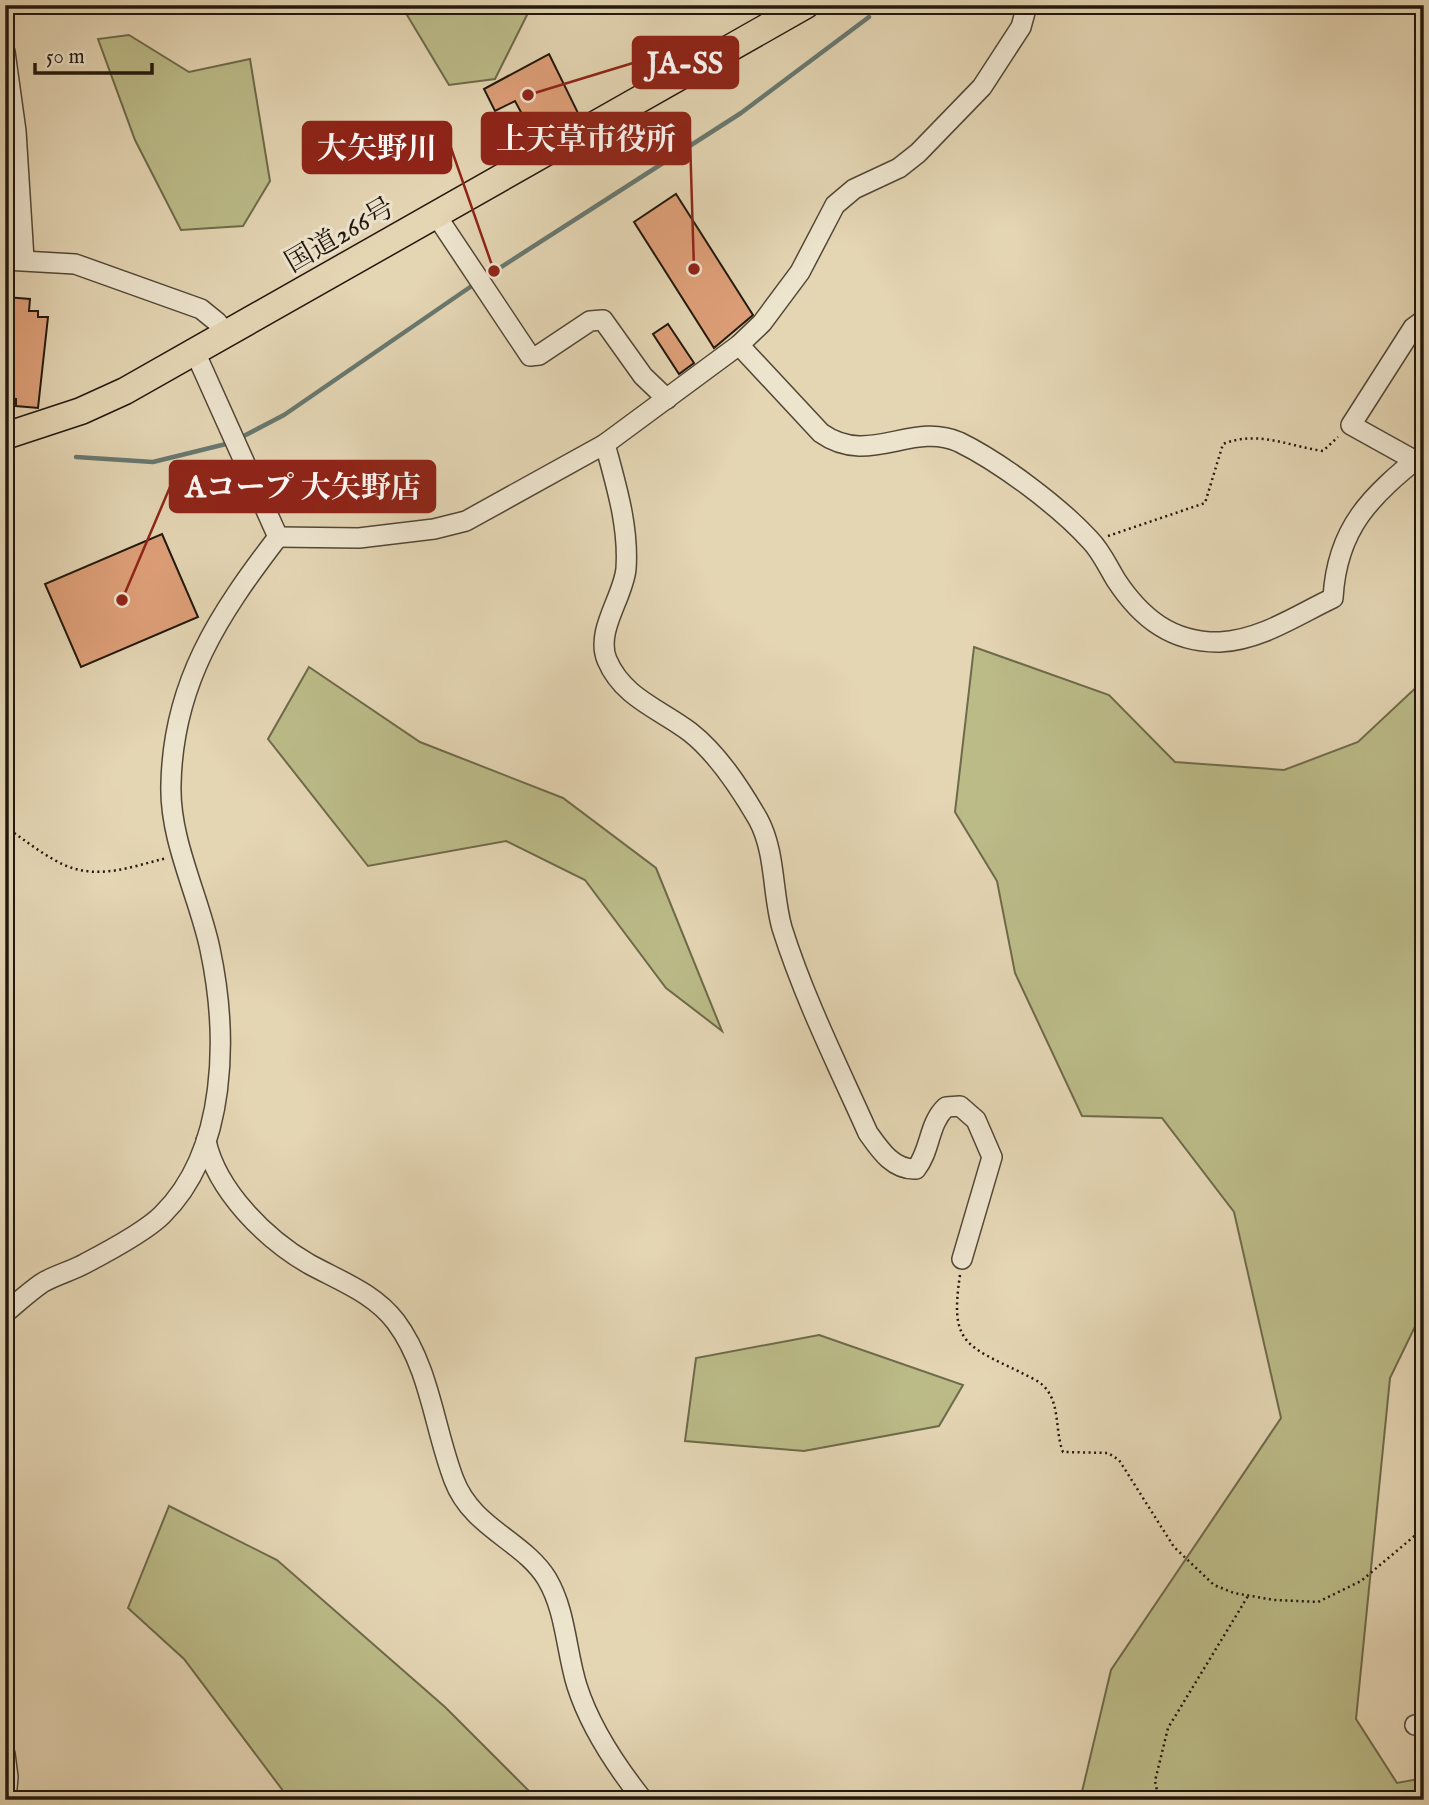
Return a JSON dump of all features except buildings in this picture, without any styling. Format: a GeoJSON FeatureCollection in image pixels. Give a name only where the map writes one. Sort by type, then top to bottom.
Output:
{"type":"FeatureCollection","features":[{"type":"Feature","properties":{"kind":"highway","name":"国道266号"},"geometry":{"type":"LineString","coordinates":[[5,436],[82,411],[125,391],[806,5]]}},
{"type":"Feature","properties":{"kind":"street"},"geometry":{"type":"LineString","coordinates":[[278,537],[359,538],[434,529],[466,521],[605,444],[738,345],[762,323],[800,272],[835,205],[854,189],[900,167],[918,153],[982,87],[1021,27],[1027,5]]}},
{"type":"Feature","properties":{"kind":"street"},"geometry":{"type":"LineString","coordinates":[[5,52],[16,131],[14,259],[75,264],[167,295],[201,309],[217,322],[226,334]]}},
{"type":"Feature","properties":{"kind":"street"},"geometry":{"type":"LineString","coordinates":[[436,215],[530,356],[539,355],[590,321],[603,320],[643,376],[667,399]]}},
{"type":"Feature","properties":{"kind":"street"},"geometry":{"type":"LineString","coordinates":[[738,345],[821,433],[834,443],[850,448],[874,447],[927,436],[955,441],[990,458],[1092,541],[1123,590],[1151,623],[1188,638],[1220,642],[1262,634],[1333,598],[1335,571],[1344,537],[1366,506],[1419,457],[1351,425],[1413,328],[1424,320]]}},
{"type":"Feature","properties":{"kind":"street"},"geometry":{"type":"LineString","coordinates":[[195,352],[278,537]]}},
{"type":"Feature","properties":{"kind":"street"},"geometry":{"type":"LineString","coordinates":[[605,444],[622,505],[626,570],[603,646],[608,662],[623,686],[644,703],[690,732],[728,771],[759,822],[771,862],[781,924],[796,967],[868,1133],[885,1157],[905,1170],[916,1169],[926,1156],[936,1117],[946,1107],[960,1106],[976,1119],[992,1157],[962,1259]]}},
{"type":"Feature","properties":{"kind":"street"},"geometry":{"type":"LineString","coordinates":[[5,1313],[44,1282],[86,1263],[161,1217],[184,1187],[206,1141],[219,1070],[220,1024],[210,950],[184,853],[170,786],[181,711],[197,659],[232,596],[278,537]]}},
{"type":"Feature","properties":{"kind":"street"},"geometry":{"type":"LineString","coordinates":[[206,1141],[211,1161],[236,1199],[272,1237],[306,1262],[376,1300],[396,1322],[412,1350],[431,1401],[454,1482],[470,1510],[545,1577],[557,1601],[577,1686],[593,1725],[643,1800]]}},
{"type":"Feature","properties":{"kind":"street"},"geometry":{"type":"LineString","coordinates":[[5,1754],[8,1777],[6,1800]]}},
{"type":"Feature","properties":{"kind":"path"},"geometry":{"type":"LineString","coordinates":[[1092,541],[1205,503],[1223,444],[1237,439],[1268,438],[1323,451],[1351,425]]}},
{"type":"Feature","properties":{"kind":"path"},"geometry":{"type":"LineString","coordinates":[[5,827],[58,861],[86,872],[124,869],[184,853]]}},
{"type":"Feature","properties":{"kind":"path"},"geometry":{"type":"LineString","coordinates":[[962,1259],[956,1319],[972,1349],[1046,1388],[1054,1404],[1056,1436],[1063,1452],[1108,1453],[1119,1460],[1174,1547],[1214,1585],[1248,1596],[1308,1604],[1318,1602],[1361,1581],[1424,1528]]}},
{"type":"Feature","properties":{"kind":"path"},"geometry":{"type":"LineString","coordinates":[[1158,1800],[1155,1780],[1168,1728],[1248,1596]]}},
{"type":"Feature","properties":{"kind":"green space"},"geometry":{"type":"Polygon","coordinates":[[[401,5],[532,5],[495,79],[449,85],[401,5]]]}},
{"type":"Feature","properties":{"kind":"green space"},"geometry":{"type":"Polygon","coordinates":[[[129,35],[189,72],[250,59],[270,181],[243,226],[181,230],[135,140],[98,39],[129,35]]]}},
{"type":"Feature","properties":{"kind":"green space"},"geometry":{"type":"Polygon","coordinates":[[[974,647],[1109,695],[1175,762],[1284,770],[1358,742],[1424,680],[1424,1308],[1390,1378],[1356,1719],[1397,1783],[1424,1778],[1424,1800],[1080,1800],[1111,1670],[1281,1418],[1234,1212],[1162,1118],[1082,1116],[1015,973],[997,881],[955,812],[974,647]]]}},
{"type":"Feature","properties":{"kind":"green space"},"geometry":{"type":"Polygon","coordinates":[[[309,667],[420,742],[563,798],[656,868],[722,1031],[666,988],[585,880],[506,841],[368,866],[268,739],[309,667]]]}},
{"type":"Feature","properties":{"kind":"green space"},"geometry":{"type":"Polygon","coordinates":[[[819,1335],[963,1385],[939,1426],[804,1451],[685,1441],[696,1358],[819,1335]]]}},
{"type":"Feature","properties":{"kind":"green space"},"geometry":{"type":"Polygon","coordinates":[[[169,1506],[277,1560],[445,1707],[538,1800],[290,1800],[184,1659],[128,1608],[169,1506]]]}},
{"type":"Feature","properties":{"kind":"waterway"},"geometry":{"type":"LineString","coordinates":[[484,278],[741,113],[869,17]]}},
{"type":"Feature","properties":{"kind":"waterway"},"geometry":{"type":"LineString","coordinates":[[238,439],[284,415],[476,283]]}},
{"type":"Feature","properties":{"kind":"waterway"},"geometry":{"type":"LineString","coordinates":[[76,457],[153,462],[230,443]]}},
{"type":"Feature","properties":{"kind":"place","name":"JA-SS"},"geometry":{"type":"Point","coordinates":[528,95]}},
{"type":"Feature","properties":{"kind":"place","name":"上天草市役所"},"geometry":{"type":"Point","coordinates":[694,269]}},
{"type":"Feature","properties":{"kind":"place","name":"大矢野川"},"geometry":{"type":"Point","coordinates":[494,271]}},
{"type":"Feature","properties":{"kind":"place","name":"Aコープ 大矢野店"},"geometry":{"type":"Point","coordinates":[122,600]}}]}
